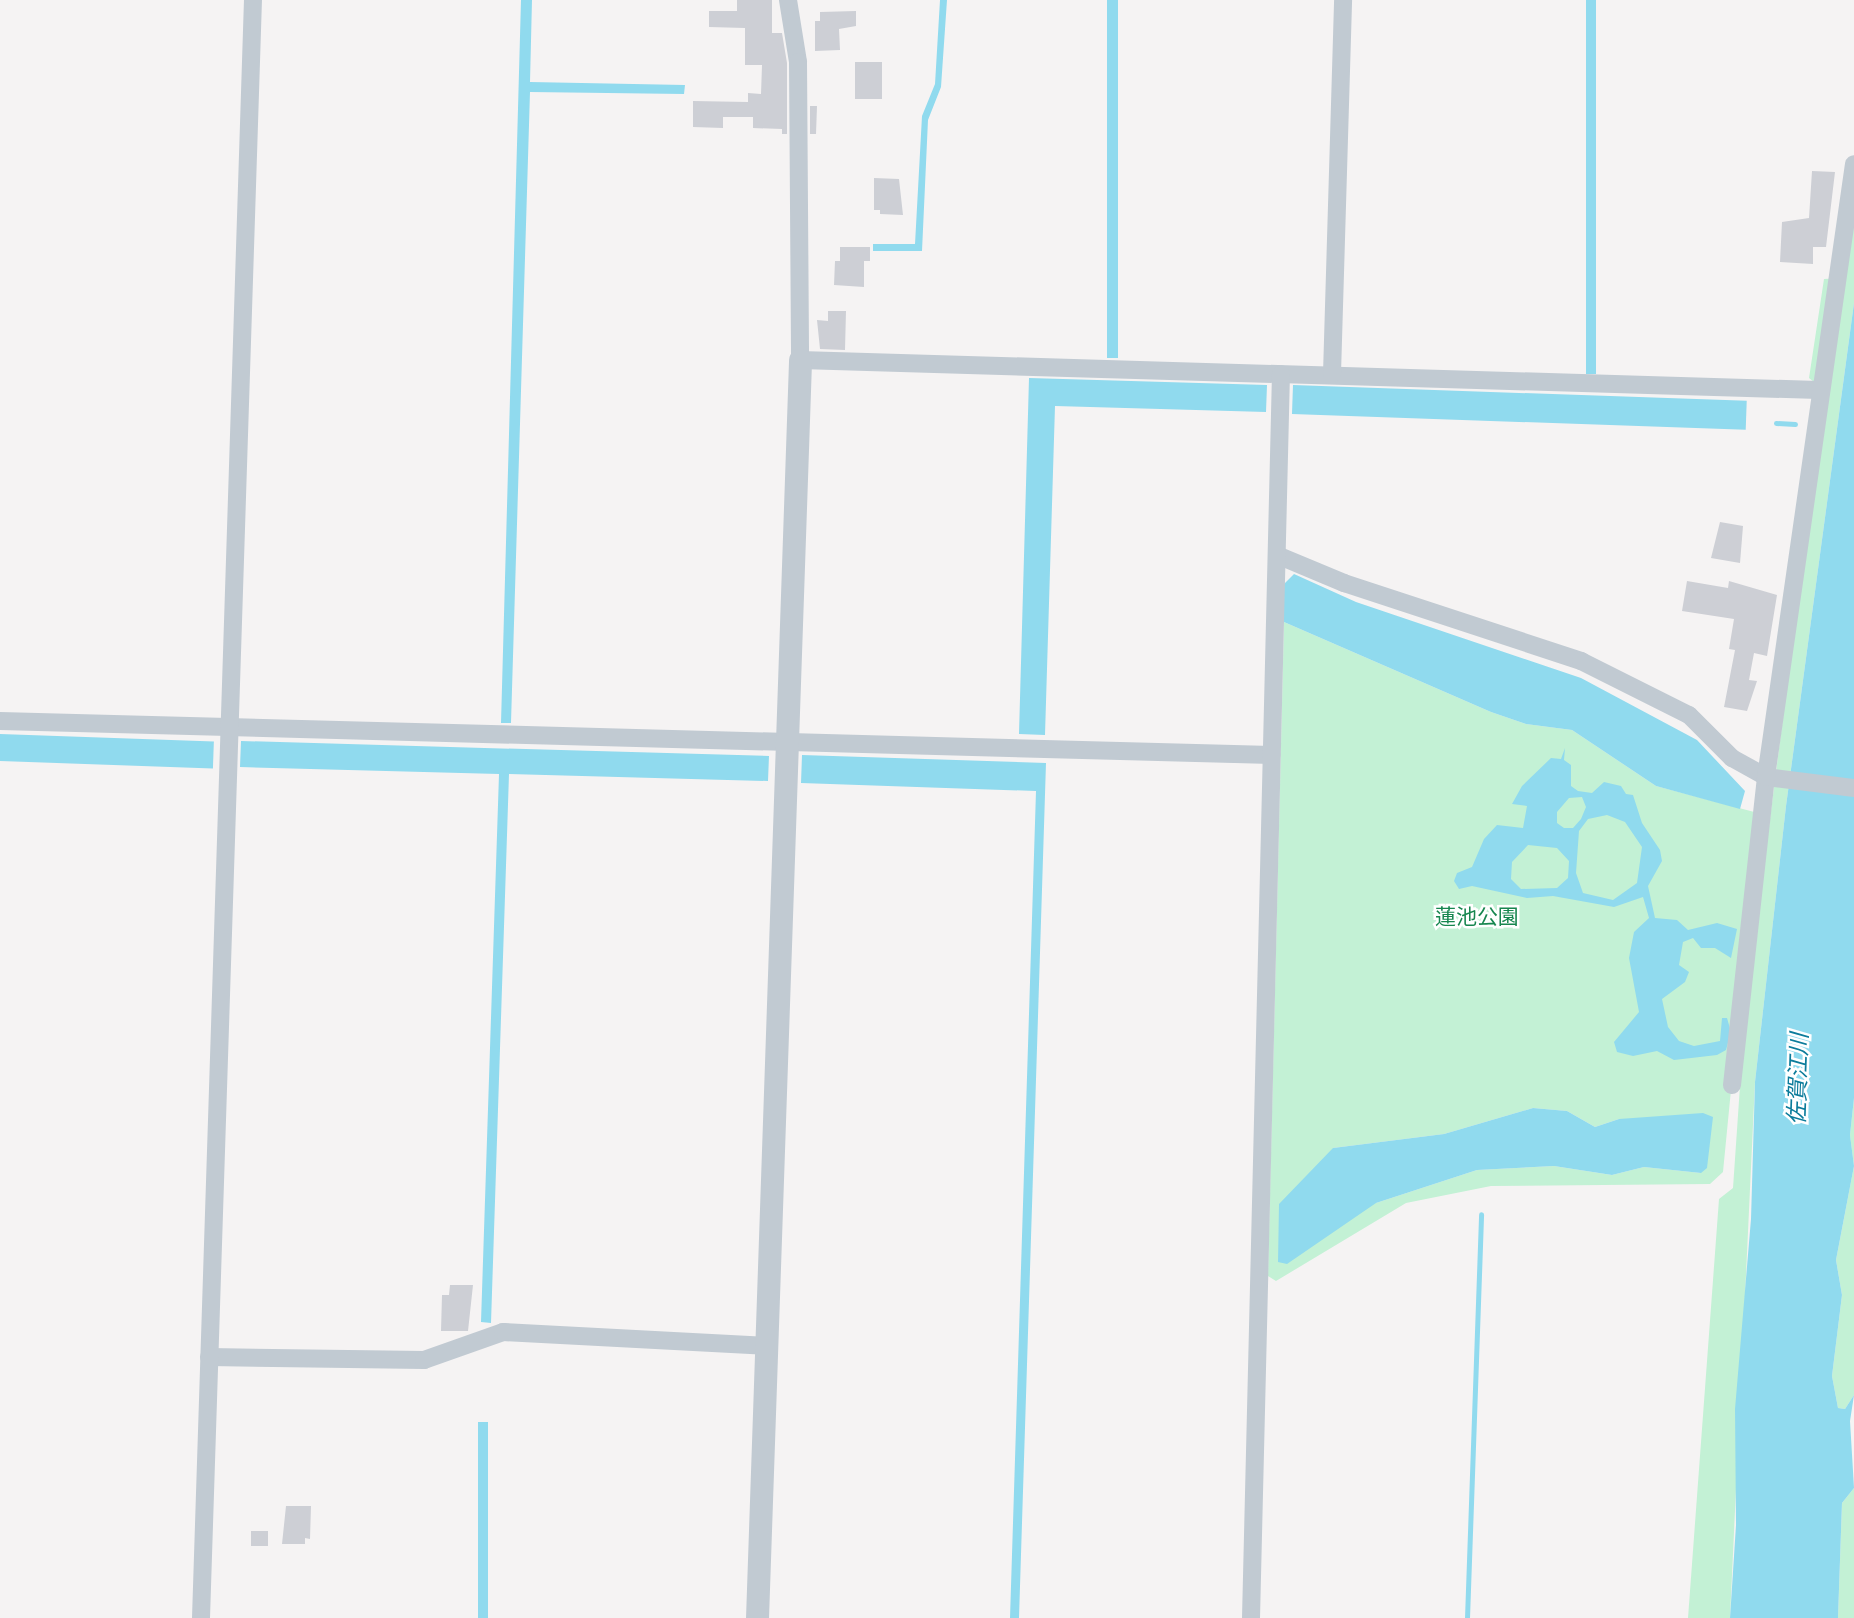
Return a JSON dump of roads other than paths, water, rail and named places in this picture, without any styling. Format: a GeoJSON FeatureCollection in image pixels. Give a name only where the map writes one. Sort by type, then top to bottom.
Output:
{"type":"FeatureCollection","features":[{"type":"Feature","properties":{"kind":"street"},"geometry":{"type":"LineString","coordinates":[[201,1618],[253,0]]}},
{"type":"Feature","properties":{"kind":"street"},"geometry":{"type":"LineString","coordinates":[[757,1618],[784,742],[800,360],[798,62],[788,0]]}},
{"type":"Feature","properties":{"kind":"street"},"geometry":{"type":"LineString","coordinates":[[1332,374],[1343,0]]}},
{"type":"Feature","properties":{"kind":"street"},"geometry":{"type":"LineString","coordinates":[[1732,1085],[1819,390],[1854,164]]}},
{"type":"Feature","properties":{"kind":"street"},"geometry":{"type":"LineString","coordinates":[[800,360],[1819,390]]}},
{"type":"Feature","properties":{"kind":"street"},"geometry":{"type":"LineString","coordinates":[[1251,1618],[1281,374]]}},
{"type":"Feature","properties":{"kind":"street"},"geometry":{"type":"LineString","coordinates":[[1276,555],[1344,583],[1581,661],[1689,715],[1732,758],[1771,778],[1854,788]]}},
{"type":"Feature","properties":{"kind":"street"},"geometry":{"type":"LineString","coordinates":[[0,721],[1272,755]]}},
{"type":"Feature","properties":{"kind":"street"},"geometry":{"type":"LineString","coordinates":[[209,1357],[424,1360],[503,1332],[766,1346]]}},
{"type":"Feature","properties":{"kind":"water"},"geometry":{"type":"Polygon","coordinates":[[[521,0],[532,0],[530,82],[685,85],[684,94],[530,92],[511,723],[501,723],[521,0]]]}},
{"type":"Feature","properties":{"kind":"water"},"geometry":{"type":"Polygon","coordinates":[[[940,0],[947,0],[941,87],[928,120],[922,251],[873,251],[873,244],[915,244],[922,116],[935,84],[940,0]]]}},
{"type":"Feature","properties":{"kind":"water"},"geometry":{"type":"Polygon","coordinates":[[[1107,0],[1118,0],[1118,358],[1107,358],[1107,0]]]}},
{"type":"Feature","properties":{"kind":"water"},"geometry":{"type":"Polygon","coordinates":[[[1586,0],[1596,0],[1596,374],[1586,374],[1586,0]]]}},
{"type":"Feature","properties":{"kind":"water","name":"佐賀江川"},"geometry":{"type":"Polygon","coordinates":[[[1854,303],[1854,1098],[1850,1135],[1854,1166],[1836,1260],[1842,1295],[1832,1376],[1838,1408],[1845,1409],[1854,1395],[1850,1421],[1854,1488],[1842,1503],[1838,1618],[1730,1618],[1736,1525],[1735,1409],[1751,1219],[1755,1082],[1786,806],[1854,303]]]}},
{"type":"Feature","properties":{"kind":"water"},"geometry":{"type":"Polygon","coordinates":[[[1029,378],[1267,385],[1266,412],[1055,406],[1045,735],[1019,734],[1029,378]]]}},
{"type":"Feature","properties":{"kind":"water"},"geometry":{"type":"Polygon","coordinates":[[[1293,385],[1747,401],[1746,430],[1292,414],[1293,385]]]}},
{"type":"Feature","properties":{"kind":"water"},"geometry":{"type":"Polygon","coordinates":[[[1294,574],[1356,602],[1581,678],[1697,740],[1745,791],[1740,809],[1656,786],[1572,730],[1526,724],[1491,712],[1284,622],[1283,585],[1294,574]]]}},
{"type":"Feature","properties":{"kind":"water"},"geometry":{"type":"Polygon","coordinates":[[[0,734],[214,741],[213,768],[0,761],[0,734]]]}},
{"type":"Feature","properties":{"kind":"water"},"geometry":{"type":"Polygon","coordinates":[[[241,741],[769,756],[768,781],[509,774],[491,1323],[481,1322],[499,774],[240,767],[241,741]]]}},
{"type":"Feature","properties":{"kind":"water"},"geometry":{"type":"Polygon","coordinates":[[[1565,748],[1564,760],[1571,765],[1571,786],[1578,791],[1592,793],[1604,782],[1621,786],[1626,794],[1633,795],[1642,823],[1660,850],[1662,861],[1648,886],[1655,918],[1677,920],[1688,930],[1717,923],[1737,929],[1731,958],[1715,948],[1701,948],[1693,938],[1683,942],[1679,965],[1689,972],[1685,982],[1662,999],[1668,1027],[1679,1041],[1694,1046],[1720,1041],[1722,1018],[1727,1018],[1731,1032],[1726,1050],[1717,1055],[1674,1060],[1657,1051],[1633,1056],[1617,1052],[1614,1042],[1639,1012],[1629,958],[1634,932],[1649,918],[1643,897],[1614,907],[1553,896],[1527,898],[1472,886],[1459,889],[1454,881],[1457,873],[1472,867],[1484,839],[1497,825],[1523,828],[1527,806],[1512,804],[1522,786],[1551,758],[1561,759],[1565,748]],[[1582,797],[1569,798],[1557,812],[1557,823],[1564,828],[1573,828],[1586,807],[1582,797]],[[1607,815],[1588,819],[1579,831],[1576,873],[1583,893],[1613,900],[1637,883],[1642,847],[1625,822],[1607,815]],[[1528,845],[1512,862],[1511,879],[1521,889],[1557,888],[1568,878],[1569,861],[1557,848],[1528,845]]]}},
{"type":"Feature","properties":{"kind":"water"},"geometry":{"type":"Polygon","coordinates":[[[802,755],[1046,763],[1019,1618],[1010,1618],[1036,791],[801,783],[802,755]]]}},
{"type":"Feature","properties":{"kind":"water"},"geometry":{"type":"Polygon","coordinates":[[[1533,1108],[1567,1111],[1595,1127],[1619,1119],[1703,1113],[1713,1117],[1707,1168],[1701,1173],[1644,1167],[1612,1175],[1554,1166],[1477,1170],[1376,1203],[1287,1264],[1278,1262],[1279,1204],[1333,1148],[1444,1134],[1533,1108]]]}},
{"type":"Feature","properties":{"kind":"water"},"geometry":{"type":"Polygon","coordinates":[[[478,1422],[488,1422],[488,1618],[478,1618],[478,1422]]]}},
{"type":"Feature","properties":{"kind":"waterway"},"geometry":{"type":"LineString","coordinates":[[1776,423],[1795,424]]}},
{"type":"Feature","properties":{"kind":"waterway"},"geometry":{"type":"LineString","coordinates":[[1467,1618],[1481,1214]]}},
{"type":"Feature","properties":{"kind":"park label","name":"蓮池公園"},"geometry":{"type":"Point","coordinates":[1477,916]}}]}
